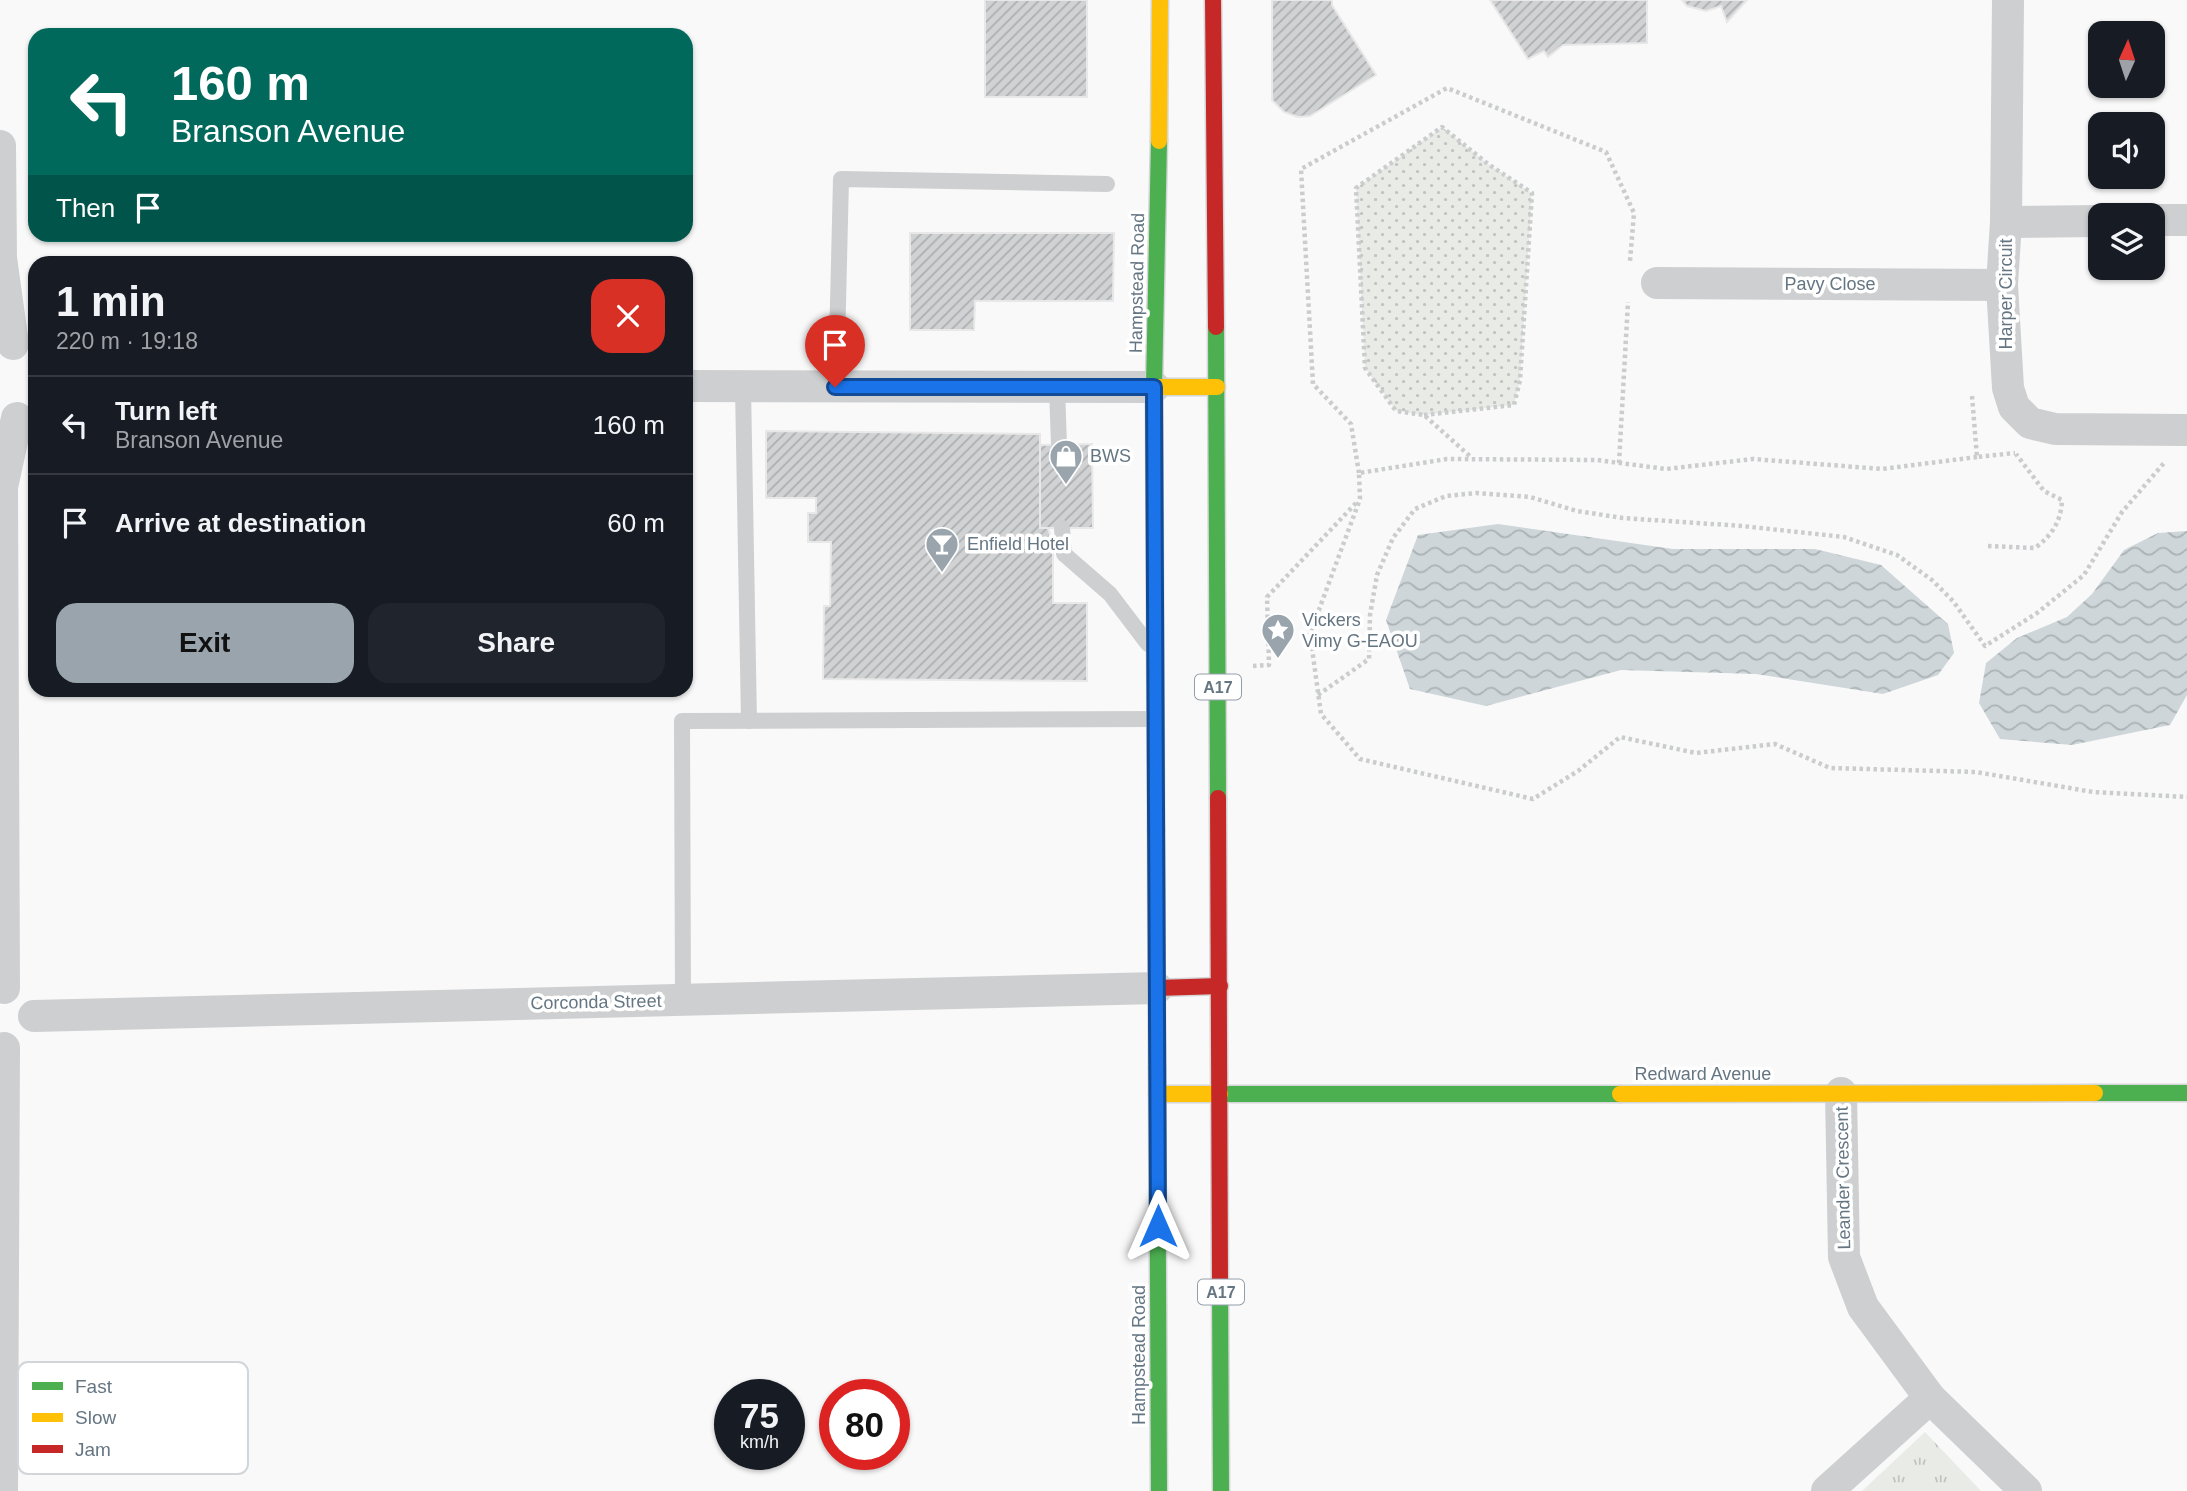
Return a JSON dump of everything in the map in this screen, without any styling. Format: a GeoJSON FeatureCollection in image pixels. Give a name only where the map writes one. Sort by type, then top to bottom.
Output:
{"type":"FeatureCollection","features":[{"type":"Feature","properties":{"kind":"main road","name":"Hampstead Road"},"geometry":{"type":"LineString","coordinates":[[1159,1491],[1154,387],[1160,0]]}},
{"type":"Feature","properties":{"kind":"main road","name":"A17"},"geometry":{"type":"LineString","coordinates":[[1213,0],[1221,1491]]}},
{"type":"Feature","properties":{"kind":"main road"},"geometry":{"type":"LineString","coordinates":[[1154,387],[1217,387]]}},
{"type":"Feature","properties":{"kind":"main road"},"geometry":{"type":"LineString","coordinates":[[1157,988],[1220,986]]}},
{"type":"Feature","properties":{"kind":"main road","name":"Redward Avenue"},"geometry":{"type":"LineString","coordinates":[[1157,1094],[2187,1093]]}},
{"type":"Feature","properties":{"kind":"street","name":"Harper Circuit"},"geometry":{"type":"LineString","coordinates":[[2008,0],[2006,222],[2002,285],[2008,388],[2014,407],[2030,424],[2055,429],[2187,430]]}},
{"type":"Feature","properties":{"kind":"street"},"geometry":{"type":"LineString","coordinates":[[0,146],[1,262],[16,348]]}},
{"type":"Feature","properties":{"kind":"street"},"geometry":{"type":"LineString","coordinates":[[2165,220],[2187,220]]}},
{"type":"Feature","properties":{"kind":"street"},"geometry":{"type":"LineString","coordinates":[[2006,222],[2088,221]]}},
{"type":"Feature","properties":{"kind":"street","name":"Pavy Close"},"geometry":{"type":"LineString","coordinates":[[1643,278],[2002,285]]}},
{"type":"Feature","properties":{"kind":"street"},"geometry":{"type":"LineString","coordinates":[[693,386],[1154,387]]}},
{"type":"Feature","properties":{"kind":"street"},"geometry":{"type":"LineString","coordinates":[[2,1491],[2,1048],[16,1046],[24,1041],[33,1027],[34,1016],[26,996],[19,991],[2,988],[1,482],[17,414]]}},
{"type":"Feature","properties":{"kind":"street","name":"Corconda Street"},"geometry":{"type":"LineString","coordinates":[[34,1016],[1157,988]]}},
{"type":"Feature","properties":{"kind":"street","name":"Leander Crescent"},"geometry":{"type":"LineString","coordinates":[[1841,1093],[1844,1257],[1863,1307],[1930,1398],[2026,1491]]}},
{"type":"Feature","properties":{"kind":"street"},"geometry":{"type":"LineString","coordinates":[[1827,1491],[1930,1398]]}},
{"type":"Feature","properties":{"kind":"lane"},"geometry":{"type":"LineString","coordinates":[[835,387],[841,179],[1107,184]]}},
{"type":"Feature","properties":{"kind":"lane"},"geometry":{"type":"LineString","coordinates":[[743,387],[749,721]]}},
{"type":"Feature","properties":{"kind":"lane"},"geometry":{"type":"LineString","coordinates":[[1057,387],[1059,444]]}},
{"type":"Feature","properties":{"kind":"lane"},"geometry":{"type":"LineString","coordinates":[[1062,528],[1064,554],[1110,594],[1155,655]]}},
{"type":"Feature","properties":{"kind":"lane"},"geometry":{"type":"LineString","coordinates":[[683,1000],[682,721],[1155,719]]}},
{"type":"Feature","properties":{"kind":"path"},"geometry":{"type":"LineString","coordinates":[[1643,278],[1633,213],[1606,152],[1447,88],[1301,169],[1313,384],[1351,424],[1359,473],[1360,499],[1310,634],[1321,714],[1360,759],[1532,799],[1578,771],[1620,737],[1696,753],[1775,744],[1830,768],[1976,772],[2093,792],[2187,797]]}},
{"type":"Feature","properties":{"kind":"path"},"geometry":{"type":"LineString","coordinates":[[1424,415],[1514,405],[1520,380],[1527,282],[1532,193],[1488,164],[1442,127],[1356,188],[1365,368],[1396,411],[1424,415],[1472,459]]}},
{"type":"Feature","properties":{"kind":"path"},"geometry":{"type":"LineString","coordinates":[[1619,463],[1628,297]]}},
{"type":"Feature","properties":{"kind":"path"},"geometry":{"type":"LineString","coordinates":[[1988,546],[2035,548],[2052,534],[2062,507],[2062,500],[2044,491],[2016,453]]}},
{"type":"Feature","properties":{"kind":"path"},"geometry":{"type":"LineString","coordinates":[[1359,473],[1447,459],[1597,460],[1666,469],[1753,459],[1882,469],[1977,457]]}},
{"type":"Feature","properties":{"kind":"path"},"geometry":{"type":"LineString","coordinates":[[1318,695],[1369,659],[1370,615],[1377,575],[1394,538],[1415,509],[1446,496],[1476,493],[1530,497],[1577,511],[1623,518],[1742,526],[1844,537],[1897,555],[1932,580],[1952,601],[1985,646],[2037,613],[2084,575],[2122,512],[2167,459]]}},
{"type":"Feature","properties":{"kind":"path"},"geometry":{"type":"LineString","coordinates":[[1252,666],[1269,665],[1267,597],[1360,499]]}},
{"type":"Feature","properties":{"kind":"green space"},"geometry":{"type":"Polygon","coordinates":[[[1442,127],[1488,164],[1532,193],[1520,380],[1514,405],[1424,415],[1396,411],[1365,368],[1356,188],[1442,127]]]}},
{"type":"Feature","properties":{"kind":"green space"},"geometry":{"type":"Polygon","coordinates":[[[1925,1432],[1981,1491],[1862,1491],[1925,1432]]]}},
{"type":"Feature","properties":{"kind":"water"},"geometry":{"type":"Polygon","coordinates":[[[1498,524],[1673,549],[1815,549],[1881,565],[1948,624],[1954,653],[1938,675],[1883,694],[1756,674],[1621,670],[1486,706],[1410,689],[1386,620],[1418,535],[1498,524]]]}},
{"type":"Feature","properties":{"kind":"water"},"geometry":{"type":"Polygon","coordinates":[[[2187,531],[2187,695],[2170,725],[2072,745],[2000,739],[1979,703],[1986,663],[2017,638],[2067,617],[2092,594],[2124,550],[2158,533],[2187,531]]]}},
{"type":"Feature","properties":{"kind":"building"},"geometry":{"type":"Polygon","coordinates":[[[985,0],[1087,0],[1087,97],[985,97],[985,0]]]}},
{"type":"Feature","properties":{"kind":"building"},"geometry":{"type":"Polygon","coordinates":[[[1272,0],[1332,0],[1332,5],[1376,75],[1310,116],[1298,117],[1284,112],[1272,100],[1272,0]]]}},
{"type":"Feature","properties":{"kind":"building"},"geometry":{"type":"Polygon","coordinates":[[[1490,0],[1647,0],[1647,43],[1563,45],[1548,57],[1544,51],[1528,59],[1490,0]]]}},
{"type":"Feature","properties":{"kind":"building"},"geometry":{"type":"Polygon","coordinates":[[[1682,0],[1747,0],[1727,22],[1721,6],[1706,11],[1687,6],[1682,0]]]}},
{"type":"Feature","properties":{"kind":"building"},"geometry":{"type":"Polygon","coordinates":[[[910,233],[1114,233],[1113,301],[975,301],[974,330],[910,330],[910,233]]]}},
{"type":"Feature","properties":{"kind":"building","name":"Enfield Hotel"},"geometry":{"type":"Polygon","coordinates":[[[766,431],[1040,434],[1040,528],[1048,528],[1053,544],[1053,603],[1087,603],[1087,681],[823,679],[824,606],[830,606],[831,542],[808,542],[808,513],[816,513],[816,498],[766,498],[766,431]]]}},
{"type":"Feature","properties":{"kind":"building","name":"BWS"},"geometry":{"type":"Polygon","coordinates":[[[1092,444],[1093,528],[1040,528],[1040,445],[1092,444]]]}},
{"type":"Feature","properties":{"kind":"traffic: fast"},"geometry":{"type":"LineString","coordinates":[[1156,830],[1154,387],[1159,141]]}},
{"type":"Feature","properties":{"kind":"traffic: fast"},"geometry":{"type":"LineString","coordinates":[[1216,327],[1218,798]]}},
{"type":"Feature","properties":{"kind":"traffic: fast"},"geometry":{"type":"LineString","coordinates":[[1157,1068],[1159,1491]]}},
{"type":"Feature","properties":{"kind":"traffic: fast"},"geometry":{"type":"LineString","coordinates":[[2095,1093],[2187,1093]]}},
{"type":"Feature","properties":{"kind":"traffic: fast"},"geometry":{"type":"LineString","coordinates":[[1220,1094],[1620,1094]]}},
{"type":"Feature","properties":{"kind":"traffic: fast"},"geometry":{"type":"LineString","coordinates":[[1220,1283],[1221,1491]]}},
{"type":"Feature","properties":{"kind":"traffic: slow"},"geometry":{"type":"LineString","coordinates":[[1159,141],[1160,0]]}},
{"type":"Feature","properties":{"kind":"traffic: slow"},"geometry":{"type":"LineString","coordinates":[[1154,387],[1217,387]]}},
{"type":"Feature","properties":{"kind":"traffic: slow"},"geometry":{"type":"LineString","coordinates":[[1620,1094],[2095,1093]]}},
{"type":"Feature","properties":{"kind":"traffic: slow"},"geometry":{"type":"LineString","coordinates":[[1157,1094],[1220,1094]]}},
{"type":"Feature","properties":{"kind":"traffic: jam"},"geometry":{"type":"LineString","coordinates":[[1213,0],[1216,327]]}},
{"type":"Feature","properties":{"kind":"traffic: jam"},"geometry":{"type":"LineString","coordinates":[[1218,798],[1220,1283]]}},
{"type":"Feature","properties":{"kind":"traffic: jam"},"geometry":{"type":"LineString","coordinates":[[1156,830],[1157,1068]]}},
{"type":"Feature","properties":{"kind":"traffic: jam"},"geometry":{"type":"LineString","coordinates":[[1157,988],[1220,986]]}},
{"type":"Feature","properties":{"kind":"place","name":"BWS"},"geometry":{"type":"Point","coordinates":[1066,486]}},
{"type":"Feature","properties":{"kind":"place","name":"Enfield Hotel"},"geometry":{"type":"Point","coordinates":[942,574]}},
{"type":"Feature","properties":{"kind":"place","name":"Vickers Vimy G-EAOU"},"geometry":{"type":"Point","coordinates":[1278,660]}},
{"type":"Feature","properties":{"kind":"route"},"geometry":{"type":"LineString","coordinates":[[835,387],[1154,387],[1158,1226]]}}]}
